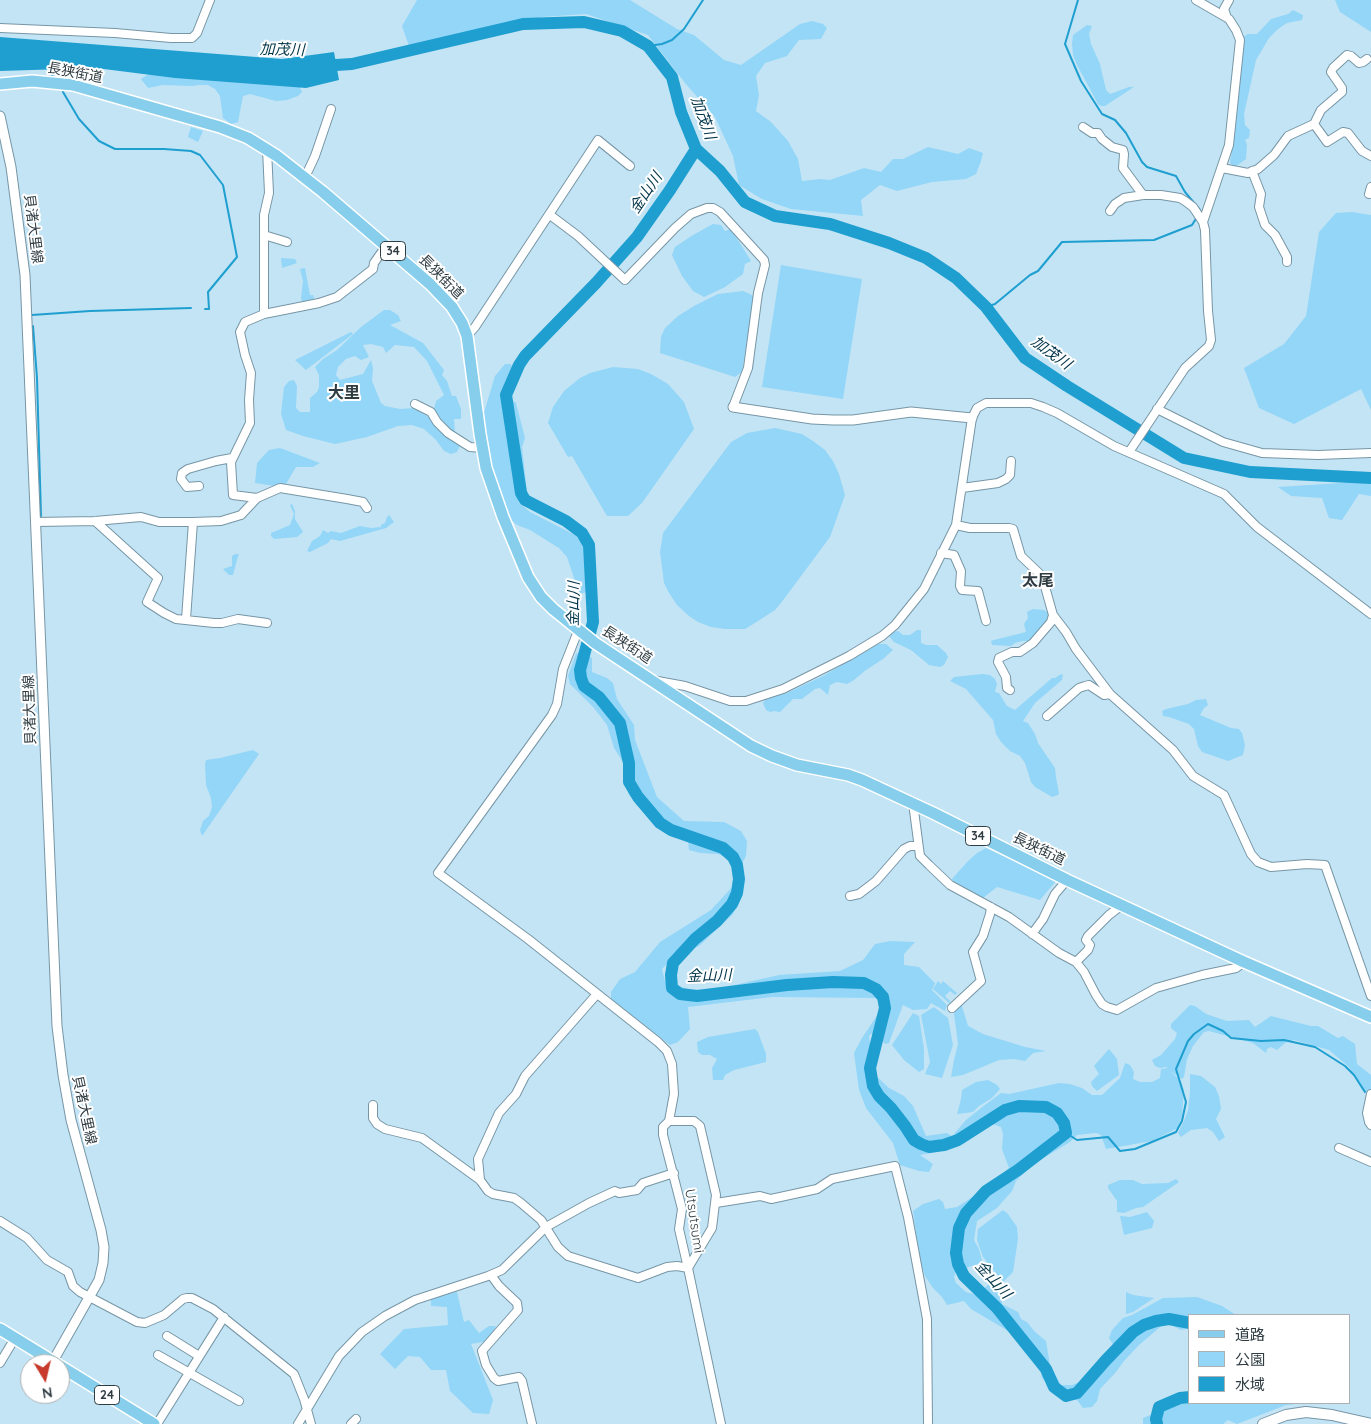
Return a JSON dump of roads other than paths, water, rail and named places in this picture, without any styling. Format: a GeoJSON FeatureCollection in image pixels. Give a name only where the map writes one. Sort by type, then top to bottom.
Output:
{"type":"FeatureCollection","features":[{"type":"Feature","properties":{"kind":"main road","name":"長狭街道"},"geometry":{"type":"LineString","coordinates":[[0,84],[32,81],[73,85],[220,127],[248,138],[267,149],[303,176],[430,284],[459,318],[467,336],[482,448],[493,491],[530,580],[545,601],[579,631],[595,642],[751,746],[797,765],[855,777],[913,803],[1067,880],[1244,962],[1371,1017]]}},
{"type":"Feature","properties":{"kind":"main road","name":"24"},"geometry":{"type":"LineString","coordinates":[[0,1329],[41,1354]]}},
{"type":"Feature","properties":{"kind":"main road","name":"24"},"geometry":{"type":"LineString","coordinates":[[70,1372],[156,1424]]}},
{"type":"Feature","properties":{"kind":"main road"},"geometry":{"type":"LineString","coordinates":[[1262,1424],[1286,1415],[1306,1412],[1343,1421],[1371,1424]]}},
{"type":"Feature","properties":{"kind":"street"},"geometry":{"type":"LineString","coordinates":[[0,28],[192,38],[197,33],[210,0]]}},
{"type":"Feature","properties":{"kind":"street"},"geometry":{"type":"LineString","coordinates":[[1196,0],[1227,18]]}},
{"type":"Feature","properties":{"kind":"street"},"geometry":{"type":"LineString","coordinates":[[1203,222],[1229,144],[1240,40],[1224,10],[1229,0]]}},
{"type":"Feature","properties":{"kind":"street"},"geometry":{"type":"LineString","coordinates":[[1222,168],[1248,173],[1258,169],[1274,155],[1288,136],[1314,124],[1321,110],[1342,92],[1342,88],[1331,72],[1333,68],[1347,55],[1351,56],[1358,63],[1367,59]]}},
{"type":"Feature","properties":{"kind":"street"},"geometry":{"type":"LineString","coordinates":[[303,176],[308,171],[315,156],[331,109]]}},
{"type":"Feature","properties":{"kind":"street","name":"貝渚大里線"},"geometry":{"type":"LineString","coordinates":[[0,116],[14,183],[25,274],[57,1026],[62,1075],[71,1120],[102,1230],[104,1247],[103,1263],[98,1280],[62,1354]]}},
{"type":"Feature","properties":{"kind":"street"},"geometry":{"type":"LineString","coordinates":[[1314,124],[1327,142],[1343,132],[1348,133],[1362,151],[1371,156]]}},
{"type":"Feature","properties":{"kind":"street"},"geometry":{"type":"LineString","coordinates":[[1082,127],[1092,133],[1098,133],[1112,147],[1123,150],[1123,168],[1144,195]]}},
{"type":"Feature","properties":{"kind":"street"},"geometry":{"type":"LineString","coordinates":[[467,336],[475,328],[598,140],[630,166]]}},
{"type":"Feature","properties":{"kind":"street"},"geometry":{"type":"LineString","coordinates":[[264,314],[264,215],[269,193],[267,149]]}},
{"type":"Feature","properties":{"kind":"street"},"geometry":{"type":"LineString","coordinates":[[1252,171],[1261,194],[1260,207],[1266,225],[1275,235],[1287,257],[1287,262]]}},
{"type":"Feature","properties":{"kind":"street"},"geometry":{"type":"LineString","coordinates":[[1110,211],[1115,204],[1124,198],[1144,195],[1180,198],[1193,207],[1203,222],[1205,230],[1211,340],[1209,346],[1184,368],[1129,452]]}},
{"type":"Feature","properties":{"kind":"street"},"geometry":{"type":"LineString","coordinates":[[550,215],[599,254],[625,280],[691,214],[707,208],[713,208],[720,212],[764,260],[765,265],[757,302],[748,368],[733,407],[826,420],[853,420],[911,412],[972,418]]}},
{"type":"Feature","properties":{"kind":"street"},"geometry":{"type":"LineString","coordinates":[[264,235],[288,242]]}},
{"type":"Feature","properties":{"kind":"street"},"geometry":{"type":"LineString","coordinates":[[257,498],[233,495],[231,462],[250,423],[251,373],[240,332],[245,322],[264,314],[319,303],[336,297],[372,269],[386,246]]}},
{"type":"Feature","properties":{"kind":"street"},"geometry":{"type":"LineString","coordinates":[[652,680],[680,684],[722,699],[738,701],[754,699],[782,689],[849,656],[882,636],[895,625],[924,589],[956,525],[972,418],[977,408],[986,403],[1031,403],[1057,413],[1114,446],[1224,494],[1257,527],[1371,614]]}},
{"type":"Feature","properties":{"kind":"street"},"geometry":{"type":"LineString","coordinates":[[415,404],[431,412],[437,422],[448,433],[470,447],[482,448]]}},
{"type":"Feature","properties":{"kind":"street"},"geometry":{"type":"LineString","coordinates":[[1157,409],[1223,442],[1262,453],[1318,455],[1371,453]]}},
{"type":"Feature","properties":{"kind":"street"},"geometry":{"type":"LineString","coordinates":[[199,486],[187,487],[181,480],[182,473],[188,469],[232,458]]}},
{"type":"Feature","properties":{"kind":"street"},"geometry":{"type":"LineString","coordinates":[[962,488],[998,483],[1006,479],[1010,475],[1011,461]]}},
{"type":"Feature","properties":{"kind":"street"},"geometry":{"type":"LineString","coordinates":[[36,522],[95,521],[141,517],[159,522],[221,521],[241,515],[257,498],[280,488],[347,498],[364,502],[367,508]]}},
{"type":"Feature","properties":{"kind":"street"},"geometry":{"type":"LineString","coordinates":[[95,521],[158,578],[147,602],[164,613],[176,619],[222,623],[238,619],[267,623]]}},
{"type":"Feature","properties":{"kind":"street"},"geometry":{"type":"LineString","coordinates":[[186,619],[193,522]]}},
{"type":"Feature","properties":{"kind":"street"},"geometry":{"type":"LineString","coordinates":[[956,525],[970,528],[1009,528],[1013,530],[1022,556],[1042,576],[1053,615],[1076,649],[1110,694],[1173,750],[1193,776],[1224,795],[1251,854],[1258,862],[1271,867],[1306,864],[1325,865],[1371,996]]}},
{"type":"Feature","properties":{"kind":"street"},"geometry":{"type":"LineString","coordinates":[[941,554],[954,555],[961,571],[960,586],[962,590],[978,591],[986,621]]}},
{"type":"Feature","properties":{"kind":"street"},"geometry":{"type":"LineString","coordinates":[[1010,690],[1007,688],[1006,677],[998,662],[999,658],[1012,652],[1020,652],[1033,642],[1051,622],[1053,615]]}},
{"type":"Feature","properties":{"kind":"street","name":"Utsutsumi"},"geometry":{"type":"LineString","coordinates":[[579,631],[563,669],[557,704],[552,715],[438,873],[528,938],[667,1051],[672,1064],[674,1094],[669,1121],[663,1127],[663,1135],[682,1209],[679,1229],[721,1424]]}},
{"type":"Feature","properties":{"kind":"street"},"geometry":{"type":"LineString","coordinates":[[1047,716],[1079,688],[1089,685],[1104,695],[1110,694]]}},
{"type":"Feature","properties":{"kind":"street"},"geometry":{"type":"LineString","coordinates":[[913,803],[920,856],[950,885],[991,907],[1059,953],[1076,962],[1084,972],[1102,1004],[1117,1010],[1156,988],[1236,968],[1244,962]]}},
{"type":"Feature","properties":{"kind":"street"},"geometry":{"type":"LineString","coordinates":[[850,896],[859,894],[876,881],[904,849],[910,846],[918,846]]}},
{"type":"Feature","properties":{"kind":"street"},"geometry":{"type":"LineString","coordinates":[[1032,934],[1043,919],[1055,894],[1067,880]]}},
{"type":"Feature","properties":{"kind":"street"},"geometry":{"type":"LineString","coordinates":[[1076,962],[1088,950],[1090,945],[1086,940],[1088,936],[1122,905]]}},
{"type":"Feature","properties":{"kind":"street"},"geometry":{"type":"LineString","coordinates":[[952,1008],[981,980],[973,952],[983,936],[991,907]]}},
{"type":"Feature","properties":{"kind":"street"},"geometry":{"type":"LineString","coordinates":[[480,1180],[478,1159],[499,1113],[516,1094],[525,1076],[597,994]]}},
{"type":"Feature","properties":{"kind":"street"},"geometry":{"type":"LineString","coordinates":[[1371,1094],[1367,1113],[1371,1125]]}},
{"type":"Feature","properties":{"kind":"street"},"geometry":{"type":"LineString","coordinates":[[373,1105],[373,1118],[377,1124],[386,1129],[422,1138],[480,1180],[488,1191],[493,1194],[514,1198],[521,1203],[541,1220],[558,1247],[568,1256],[638,1278],[677,1266],[688,1268],[712,1228],[716,1195],[700,1126],[694,1121],[669,1121]]}},
{"type":"Feature","properties":{"kind":"street"},"geometry":{"type":"LineString","coordinates":[[1339,1148],[1371,1162]]}},
{"type":"Feature","properties":{"kind":"street"},"geometry":{"type":"LineString","coordinates":[[716,1203],[760,1196],[771,1199],[817,1189],[832,1179],[895,1166],[908,1217],[927,1319],[928,1424]]}},
{"type":"Feature","properties":{"kind":"street"},"geometry":{"type":"LineString","coordinates":[[298,1424],[340,1356],[370,1327],[385,1316],[414,1300],[502,1270],[546,1227],[589,1203],[615,1191],[619,1193],[637,1190],[643,1183],[674,1174]]}},
{"type":"Feature","properties":{"kind":"street"},"geometry":{"type":"LineString","coordinates":[[0,1221],[27,1238],[46,1260],[68,1272],[73,1286],[90,1298],[137,1322],[144,1323],[164,1316],[183,1299],[187,1298],[192,1298],[224,1317],[294,1374],[304,1398],[311,1424]]}},
{"type":"Feature","properties":{"kind":"street"},"geometry":{"type":"LineString","coordinates":[[491,1275],[499,1286],[517,1303],[518,1310],[482,1351],[486,1365],[498,1382],[519,1377],[522,1381],[532,1424]]}},
{"type":"Feature","properties":{"kind":"street"},"geometry":{"type":"LineString","coordinates":[[156,1424],[224,1317]]}},
{"type":"Feature","properties":{"kind":"street"},"geometry":{"type":"LineString","coordinates":[[167,1336],[200,1356]]}},
{"type":"Feature","properties":{"kind":"street"},"geometry":{"type":"LineString","coordinates":[[0,1363],[15,1338]]}},
{"type":"Feature","properties":{"kind":"street"},"geometry":{"type":"LineString","coordinates":[[158,1355],[239,1401]]}},
{"type":"Feature","properties":{"kind":"water"},"geometry":{"type":"Polygon","coordinates":[[[0,37],[282,59],[334,52],[339,80],[306,88],[175,78],[96,68],[0,71],[0,37]]]}},
{"type":"Feature","properties":{"kind":"waterway"},"geometry":{"type":"LineString","coordinates":[[648,46],[672,40],[684,29],[703,0]]}},
{"type":"Feature","properties":{"kind":"waterway"},"geometry":{"type":"LineString","coordinates":[[1078,0],[1065,44],[1081,81],[1102,114],[1115,120],[1126,133],[1142,162],[1147,167],[1176,176],[1185,192],[1200,210],[1199,213]]}},
{"type":"Feature","properties":{"kind":"waterway","name":"加茂川"},"geometry":{"type":"LineString","coordinates":[[320,66],[352,64],[523,24],[584,22],[622,31],[648,46],[672,77],[681,112],[696,149],[720,171],[745,202],[775,216],[830,224],[889,243],[926,258],[956,278],[986,307],[1025,358],[1184,458],[1250,472],[1371,478]]}},
{"type":"Feature","properties":{"kind":"waterway"},"geometry":{"type":"LineString","coordinates":[[48,66],[53,77]]}},
{"type":"Feature","properties":{"kind":"waterway"},"geometry":{"type":"LineString","coordinates":[[63,92],[79,119],[99,141],[115,149],[191,151],[200,155],[223,185],[237,257],[208,292],[209,309],[205,309]]}},
{"type":"Feature","properties":{"kind":"waterway","name":"金山川"},"geometry":{"type":"LineString","coordinates":[[696,149],[637,237],[596,283],[525,356],[506,395],[521,493],[525,500],[566,521],[582,533],[589,545],[593,622],[580,670],[581,678],[584,686],[599,697],[620,723],[629,763],[629,782],[638,797],[660,823],[671,830],[723,848],[733,857],[737,865],[739,879],[737,893],[732,904],[673,963],[671,975],[672,988],[680,994],[697,996],[787,985],[833,982],[864,983],[876,989],[883,997],[885,1008],[870,1068],[873,1086],[914,1140],[929,1147],[944,1145],[958,1140],[1005,1110],[1019,1106],[1046,1107],[1057,1113],[1064,1123],[1066,1133],[1018,1170],[986,1191],[966,1213],[959,1228],[956,1253],[958,1264],[964,1276],[997,1308],[1046,1369],[1054,1387],[1066,1396],[1077,1393],[1133,1332],[1144,1325],[1169,1319],[1188,1323]]}},
{"type":"Feature","properties":{"kind":"waterway"},"geometry":{"type":"LineString","coordinates":[[986,307],[995,304],[1030,275],[1038,271],[1062,242],[1154,240],[1192,225],[1197,217]]}},
{"type":"Feature","properties":{"kind":"waterway"},"geometry":{"type":"LineString","coordinates":[[32,315],[191,308]]}},
{"type":"Feature","properties":{"kind":"waterway"},"geometry":{"type":"LineString","coordinates":[[33,326],[37,378],[41,516]]}},
{"type":"Feature","properties":{"kind":"waterway"},"geometry":{"type":"LineString","coordinates":[[1066,1133],[1077,1140],[1108,1137],[1120,1151],[1135,1149],[1176,1132],[1182,1121],[1186,1102],[1176,1069],[1188,1041],[1208,1024],[1223,1031],[1231,1038],[1261,1041],[1284,1040],[1315,1047],[1345,1066],[1354,1075],[1365,1092]]}},
{"type":"Feature","properties":{"kind":"waterway","name":"金山川"},"geometry":{"type":"LineString","coordinates":[[1157,1424],[1156,1419],[1159,1407],[1180,1398],[1188,1397]]}},
{"type":"Feature","properties":{"kind":"district","name":"大里"},"geometry":{"type":"Point","coordinates":[344,393]}},
{"type":"Feature","properties":{"kind":"district","name":"太尾"},"geometry":{"type":"Point","coordinates":[1038,581]}}]}
